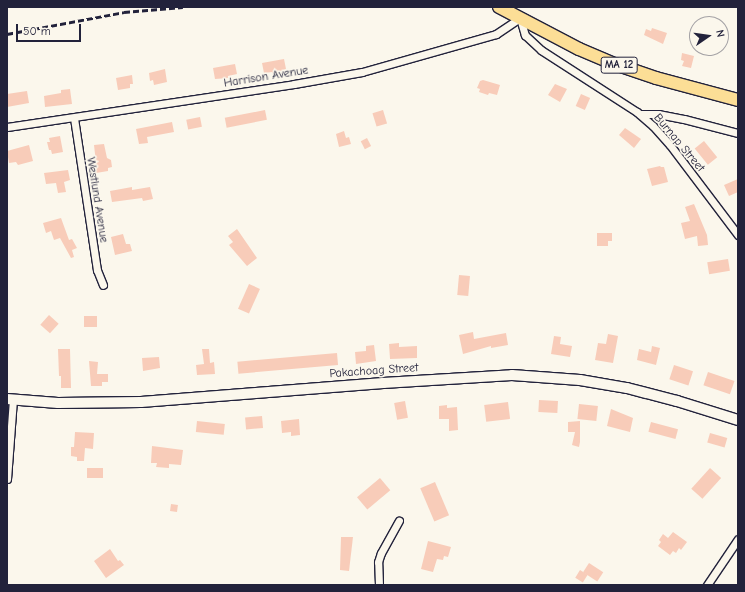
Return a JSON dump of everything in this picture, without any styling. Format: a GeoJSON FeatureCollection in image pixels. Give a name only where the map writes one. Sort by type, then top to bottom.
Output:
{"type":"FeatureCollection","features":[{"type":"Feature","properties":{"kind":"main road","name":"MA 12"},"geometry":{"type":"LineString","coordinates":[[504,9],[579,49],[615,64],[656,78],[738,100]]}},
{"type":"Feature","properties":{"kind":"street","name":"Burnap Street"},"geometry":{"type":"LineString","coordinates":[[520,18],[526,35],[541,50],[640,114],[670,145],[738,235]]}},
{"type":"Feature","properties":{"kind":"street","name":"Harrison Avenue"},"geometry":{"type":"LineString","coordinates":[[7,127],[74,118],[362,72],[496,34],[520,18]]}},
{"type":"Feature","properties":{"kind":"street"},"geometry":{"type":"LineString","coordinates":[[640,114],[658,114],[684,119],[738,133]]}},
{"type":"Feature","properties":{"kind":"street","name":"Westlund Avenue"},"geometry":{"type":"LineString","coordinates":[[74,118],[97,270],[103,285]]}},
{"type":"Feature","properties":{"kind":"street","name":"Pakachoag Street"},"geometry":{"type":"LineString","coordinates":[[10,399],[58,403],[140,402],[383,383],[475,377],[526,376],[580,380],[627,388],[671,399],[738,420]]}},
{"type":"Feature","properties":{"kind":"street"},"geometry":{"type":"LineString","coordinates":[[7,479],[10,399]]}},
{"type":"Feature","properties":{"kind":"street"},"geometry":{"type":"LineString","coordinates":[[379,585],[378,566],[381,553],[399,521]]}},
{"type":"Feature","properties":{"kind":"street"},"geometry":{"type":"LineString","coordinates":[[708,585],[738,539]]}},
{"type":"Feature","properties":{"kind":"building"},"geometry":{"type":"Polygon","coordinates":[[[652,28],[667,33],[663,44],[644,35],[646,29],[651,31],[652,28]]]}},
{"type":"Feature","properties":{"kind":"building"},"geometry":{"type":"Polygon","coordinates":[[[682,53],[689,56],[694,56],[691,68],[682,66],[684,61],[681,60],[682,53]]]}},
{"type":"Feature","properties":{"kind":"building"},"geometry":{"type":"Polygon","coordinates":[[[284,59],[286,69],[273,74],[272,72],[264,73],[262,63],[284,59]]]}},
{"type":"Feature","properties":{"kind":"building"},"geometry":{"type":"Polygon","coordinates":[[[235,64],[237,74],[228,76],[228,78],[215,79],[213,68],[235,64]]]}},
{"type":"Feature","properties":{"kind":"building"},"geometry":{"type":"Polygon","coordinates":[[[165,69],[167,82],[154,85],[153,80],[150,81],[149,73],[165,69]]]}},
{"type":"Feature","properties":{"kind":"building"},"geometry":{"type":"Polygon","coordinates":[[[132,75],[133,84],[130,84],[130,88],[118,90],[116,78],[132,75]]]}},
{"type":"Feature","properties":{"kind":"building"},"geometry":{"type":"Polygon","coordinates":[[[483,80],[500,85],[497,95],[489,93],[488,95],[479,92],[480,89],[477,88],[480,81],[483,80]]]}},
{"type":"Feature","properties":{"kind":"building"},"geometry":{"type":"Polygon","coordinates":[[[555,84],[567,89],[560,102],[548,95],[555,84]]]}},
{"type":"Feature","properties":{"kind":"building"},"geometry":{"type":"Polygon","coordinates":[[[70,89],[72,104],[45,107],[44,96],[61,93],[61,90],[70,89]]]}},
{"type":"Feature","properties":{"kind":"building"},"geometry":{"type":"Polygon","coordinates":[[[27,91],[29,103],[7,107],[7,94],[27,91]]]}},
{"type":"Feature","properties":{"kind":"building"},"geometry":{"type":"Polygon","coordinates":[[[581,94],[590,98],[585,110],[576,106],[581,94]]]}},
{"type":"Feature","properties":{"kind":"building"},"geometry":{"type":"Polygon","coordinates":[[[265,110],[267,120],[227,128],[225,118],[265,110]]]}},
{"type":"Feature","properties":{"kind":"building"},"geometry":{"type":"Polygon","coordinates":[[[383,110],[387,123],[377,127],[372,113],[383,110]]]}},
{"type":"Feature","properties":{"kind":"building"},"geometry":{"type":"Polygon","coordinates":[[[200,117],[202,127],[188,129],[186,120],[200,117]]]}},
{"type":"Feature","properties":{"kind":"building"},"geometry":{"type":"Polygon","coordinates":[[[172,122],[174,132],[147,137],[148,143],[139,144],[136,129],[172,122]]]}},
{"type":"Feature","properties":{"kind":"building"},"geometry":{"type":"Polygon","coordinates":[[[625,128],[641,139],[634,148],[619,135],[625,128]]]}},
{"type":"Feature","properties":{"kind":"building"},"geometry":{"type":"Polygon","coordinates":[[[344,131],[346,138],[349,137],[351,144],[339,147],[336,134],[344,131]]]}},
{"type":"Feature","properties":{"kind":"building"},"geometry":{"type":"Polygon","coordinates":[[[60,136],[63,152],[52,154],[51,150],[49,150],[47,142],[50,142],[49,138],[60,136]]]}},
{"type":"Feature","properties":{"kind":"building"},"geometry":{"type":"Polygon","coordinates":[[[367,138],[371,146],[365,149],[361,141],[367,138]]]}},
{"type":"Feature","properties":{"kind":"building"},"geometry":{"type":"Polygon","coordinates":[[[704,141],[717,157],[708,165],[695,149],[704,141]]]}},
{"type":"Feature","properties":{"kind":"building"},"geometry":{"type":"Polygon","coordinates":[[[104,144],[107,158],[111,160],[112,167],[108,168],[108,171],[96,173],[94,163],[96,163],[94,145],[104,144]]]}},
{"type":"Feature","properties":{"kind":"building"},"geometry":{"type":"Polygon","coordinates":[[[29,145],[33,161],[18,165],[16,162],[9,163],[7,151],[29,145]]]}},
{"type":"Feature","properties":{"kind":"building"},"geometry":{"type":"Polygon","coordinates":[[[660,166],[664,167],[668,182],[652,186],[647,169],[660,166]]]}},
{"type":"Feature","properties":{"kind":"building"},"geometry":{"type":"Polygon","coordinates":[[[68,170],[70,180],[64,182],[66,192],[58,193],[56,183],[46,184],[44,173],[68,170]]]}},
{"type":"Feature","properties":{"kind":"building"},"geometry":{"type":"Polygon","coordinates":[[[738,179],[738,192],[729,196],[724,185],[738,179]]]}},
{"type":"Feature","properties":{"kind":"building"},"geometry":{"type":"Polygon","coordinates":[[[132,187],[132,190],[150,187],[153,199],[143,201],[142,198],[112,202],[110,191],[132,187]]]}},
{"type":"Feature","properties":{"kind":"building"},"geometry":{"type":"Polygon","coordinates":[[[694,204],[707,235],[708,245],[698,246],[697,236],[685,239],[681,223],[690,221],[685,207],[694,204]]]}},
{"type":"Feature","properties":{"kind":"building"},"geometry":{"type":"Polygon","coordinates":[[[61,218],[69,240],[72,239],[77,248],[72,250],[74,257],[71,258],[60,238],[54,240],[51,231],[46,233],[43,223],[61,218]]]}},
{"type":"Feature","properties":{"kind":"building"},"geometry":{"type":"Polygon","coordinates":[[[237,229],[257,258],[247,266],[229,245],[233,242],[228,236],[237,229]]]}},
{"type":"Feature","properties":{"kind":"building"},"geometry":{"type":"Polygon","coordinates":[[[597,233],[612,233],[612,241],[608,241],[608,246],[597,246],[597,233]]]}},
{"type":"Feature","properties":{"kind":"building"},"geometry":{"type":"Polygon","coordinates":[[[123,234],[126,244],[130,244],[132,251],[115,255],[111,237],[123,234]]]}},
{"type":"Feature","properties":{"kind":"building"},"geometry":{"type":"Polygon","coordinates":[[[728,259],[730,271],[709,274],[707,262],[728,259]]]}},
{"type":"Feature","properties":{"kind":"building"},"geometry":{"type":"Polygon","coordinates":[[[459,275],[470,276],[468,296],[457,295],[459,275]]]}},
{"type":"Feature","properties":{"kind":"building"},"geometry":{"type":"Polygon","coordinates":[[[249,284],[260,289],[249,314],[238,309],[249,284]]]}},
{"type":"Feature","properties":{"kind":"building"},"geometry":{"type":"Polygon","coordinates":[[[49,315],[59,324],[50,333],[40,325],[49,315]]]}},
{"type":"Feature","properties":{"kind":"building"},"geometry":{"type":"Polygon","coordinates":[[[84,316],[97,316],[97,327],[84,327],[84,316]]]}},
{"type":"Feature","properties":{"kind":"building"},"geometry":{"type":"Polygon","coordinates":[[[473,332],[474,339],[506,333],[508,345],[491,348],[491,346],[463,354],[459,335],[473,332]]]}},
{"type":"Feature","properties":{"kind":"building"},"geometry":{"type":"Polygon","coordinates":[[[608,334],[618,336],[613,363],[595,360],[598,343],[606,344],[608,334]]]}},
{"type":"Feature","properties":{"kind":"building"},"geometry":{"type":"Polygon","coordinates":[[[554,336],[561,337],[560,344],[572,346],[570,357],[551,354],[554,336]]]}},
{"type":"Feature","properties":{"kind":"building"},"geometry":{"type":"Polygon","coordinates":[[[399,343],[399,347],[417,346],[417,358],[390,359],[389,344],[399,343]]]}},
{"type":"Feature","properties":{"kind":"building"},"geometry":{"type":"Polygon","coordinates":[[[374,345],[376,361],[356,364],[355,352],[366,351],[366,346],[374,345]]]}},
{"type":"Feature","properties":{"kind":"building"},"geometry":{"type":"Polygon","coordinates":[[[652,346],[660,348],[656,365],[637,360],[639,349],[651,352],[652,346]]]}},
{"type":"Feature","properties":{"kind":"building"},"geometry":{"type":"Polygon","coordinates":[[[58,349],[70,349],[71,388],[61,388],[58,349]]]}},
{"type":"Feature","properties":{"kind":"building"},"geometry":{"type":"Polygon","coordinates":[[[202,349],[209,349],[210,363],[214,362],[215,374],[197,375],[196,365],[204,364],[202,349]]]}},
{"type":"Feature","properties":{"kind":"building"},"geometry":{"type":"Polygon","coordinates":[[[337,353],[338,365],[238,374],[237,362],[337,353]]]}},
{"type":"Feature","properties":{"kind":"building"},"geometry":{"type":"Polygon","coordinates":[[[159,357],[160,368],[143,371],[142,358],[159,357]]]}},
{"type":"Feature","properties":{"kind":"building"},"geometry":{"type":"Polygon","coordinates":[[[89,361],[98,362],[97,374],[108,374],[108,382],[102,382],[102,386],[91,386],[89,361]]]}},
{"type":"Feature","properties":{"kind":"building"},"geometry":{"type":"Polygon","coordinates":[[[674,365],[693,371],[688,385],[669,379],[674,365]]]}},
{"type":"Feature","properties":{"kind":"building"},"geometry":{"type":"Polygon","coordinates":[[[708,372],[734,381],[730,394],[703,385],[708,372]]]}},
{"type":"Feature","properties":{"kind":"building"},"geometry":{"type":"Polygon","coordinates":[[[539,400],[558,401],[557,413],[538,412],[539,400]]]}},
{"type":"Feature","properties":{"kind":"building"},"geometry":{"type":"Polygon","coordinates":[[[405,401],[408,418],[397,420],[394,403],[405,401]]]}},
{"type":"Feature","properties":{"kind":"building"},"geometry":{"type":"Polygon","coordinates":[[[508,402],[510,419],[486,422],[484,405],[508,402]]]}},
{"type":"Feature","properties":{"kind":"building"},"geometry":{"type":"Polygon","coordinates":[[[579,404],[598,406],[596,421],[577,419],[579,404]]]}},
{"type":"Feature","properties":{"kind":"building"},"geometry":{"type":"Polygon","coordinates":[[[447,405],[447,408],[457,407],[458,430],[449,431],[449,419],[439,419],[439,406],[447,405]]]}},
{"type":"Feature","properties":{"kind":"building"},"geometry":{"type":"Polygon","coordinates":[[[611,409],[633,418],[630,432],[607,426],[611,409]]]}},
{"type":"Feature","properties":{"kind":"building"},"geometry":{"type":"Polygon","coordinates":[[[262,416],[263,428],[246,429],[245,417],[262,416]]]}},
{"type":"Feature","properties":{"kind":"building"},"geometry":{"type":"Polygon","coordinates":[[[299,419],[300,435],[291,436],[291,432],[282,433],[281,421],[299,419]]]}},
{"type":"Feature","properties":{"kind":"building"},"geometry":{"type":"Polygon","coordinates":[[[197,421],[225,424],[224,435],[196,432],[197,421]]]}},
{"type":"Feature","properties":{"kind":"building"},"geometry":{"type":"Polygon","coordinates":[[[580,421],[579,447],[572,445],[575,432],[568,432],[568,422],[580,421]]]}},
{"type":"Feature","properties":{"kind":"building"},"geometry":{"type":"Polygon","coordinates":[[[651,422],[678,429],[675,439],[648,432],[651,422]]]}},
{"type":"Feature","properties":{"kind":"building"},"geometry":{"type":"Polygon","coordinates":[[[75,432],[94,433],[93,449],[85,448],[84,461],[77,461],[77,457],[71,456],[71,447],[74,447],[75,432]]]}},
{"type":"Feature","properties":{"kind":"building"},"geometry":{"type":"Polygon","coordinates":[[[710,433],[727,438],[725,448],[707,443],[710,433]]]}},
{"type":"Feature","properties":{"kind":"building"},"geometry":{"type":"Polygon","coordinates":[[[152,446],[183,450],[181,465],[169,464],[169,468],[156,467],[157,463],[151,463],[152,446]]]}},
{"type":"Feature","properties":{"kind":"building"},"geometry":{"type":"Polygon","coordinates":[[[87,468],[103,468],[103,478],[87,478],[87,468]]]}},
{"type":"Feature","properties":{"kind":"building"},"geometry":{"type":"Polygon","coordinates":[[[710,468],[721,478],[702,499],[691,489],[710,468]]]}},
{"type":"Feature","properties":{"kind":"building"},"geometry":{"type":"Polygon","coordinates":[[[380,478],[390,490],[367,510],[357,497],[380,478]]]}},
{"type":"Feature","properties":{"kind":"building"},"geometry":{"type":"Polygon","coordinates":[[[435,482],[449,515],[434,521],[420,488],[435,482]]]}},
{"type":"Feature","properties":{"kind":"building"},"geometry":{"type":"Polygon","coordinates":[[[171,504],[178,505],[177,512],[170,511],[171,504]]]}},
{"type":"Feature","properties":{"kind":"building"},"geometry":{"type":"Polygon","coordinates":[[[673,532],[687,542],[681,550],[679,548],[676,553],[673,551],[670,555],[658,546],[661,542],[659,540],[663,534],[668,538],[673,532]]]}},
{"type":"Feature","properties":{"kind":"building"},"geometry":{"type":"Polygon","coordinates":[[[341,537],[353,537],[349,571],[340,570],[341,537]]]}},
{"type":"Feature","properties":{"kind":"building"},"geometry":{"type":"Polygon","coordinates":[[[428,541],[451,547],[448,557],[444,556],[443,560],[437,559],[433,572],[421,569],[428,541]]]}},
{"type":"Feature","properties":{"kind":"building"},"geometry":{"type":"Polygon","coordinates":[[[110,549],[118,561],[120,560],[124,565],[106,578],[94,561],[110,549]]]}},
{"type":"Feature","properties":{"kind":"building"},"geometry":{"type":"Polygon","coordinates":[[[589,563],[603,572],[597,581],[583,572],[589,563]]]}},
{"type":"Feature","properties":{"kind":"building"},"geometry":{"type":"Polygon","coordinates":[[[580,570],[588,575],[583,582],[575,578],[580,570]]]}},
{"type":"Feature","properties":{"kind":"railway"},"geometry":{"type":"LineString","coordinates":[[7,34],[124,12],[183,7]]}}]}
